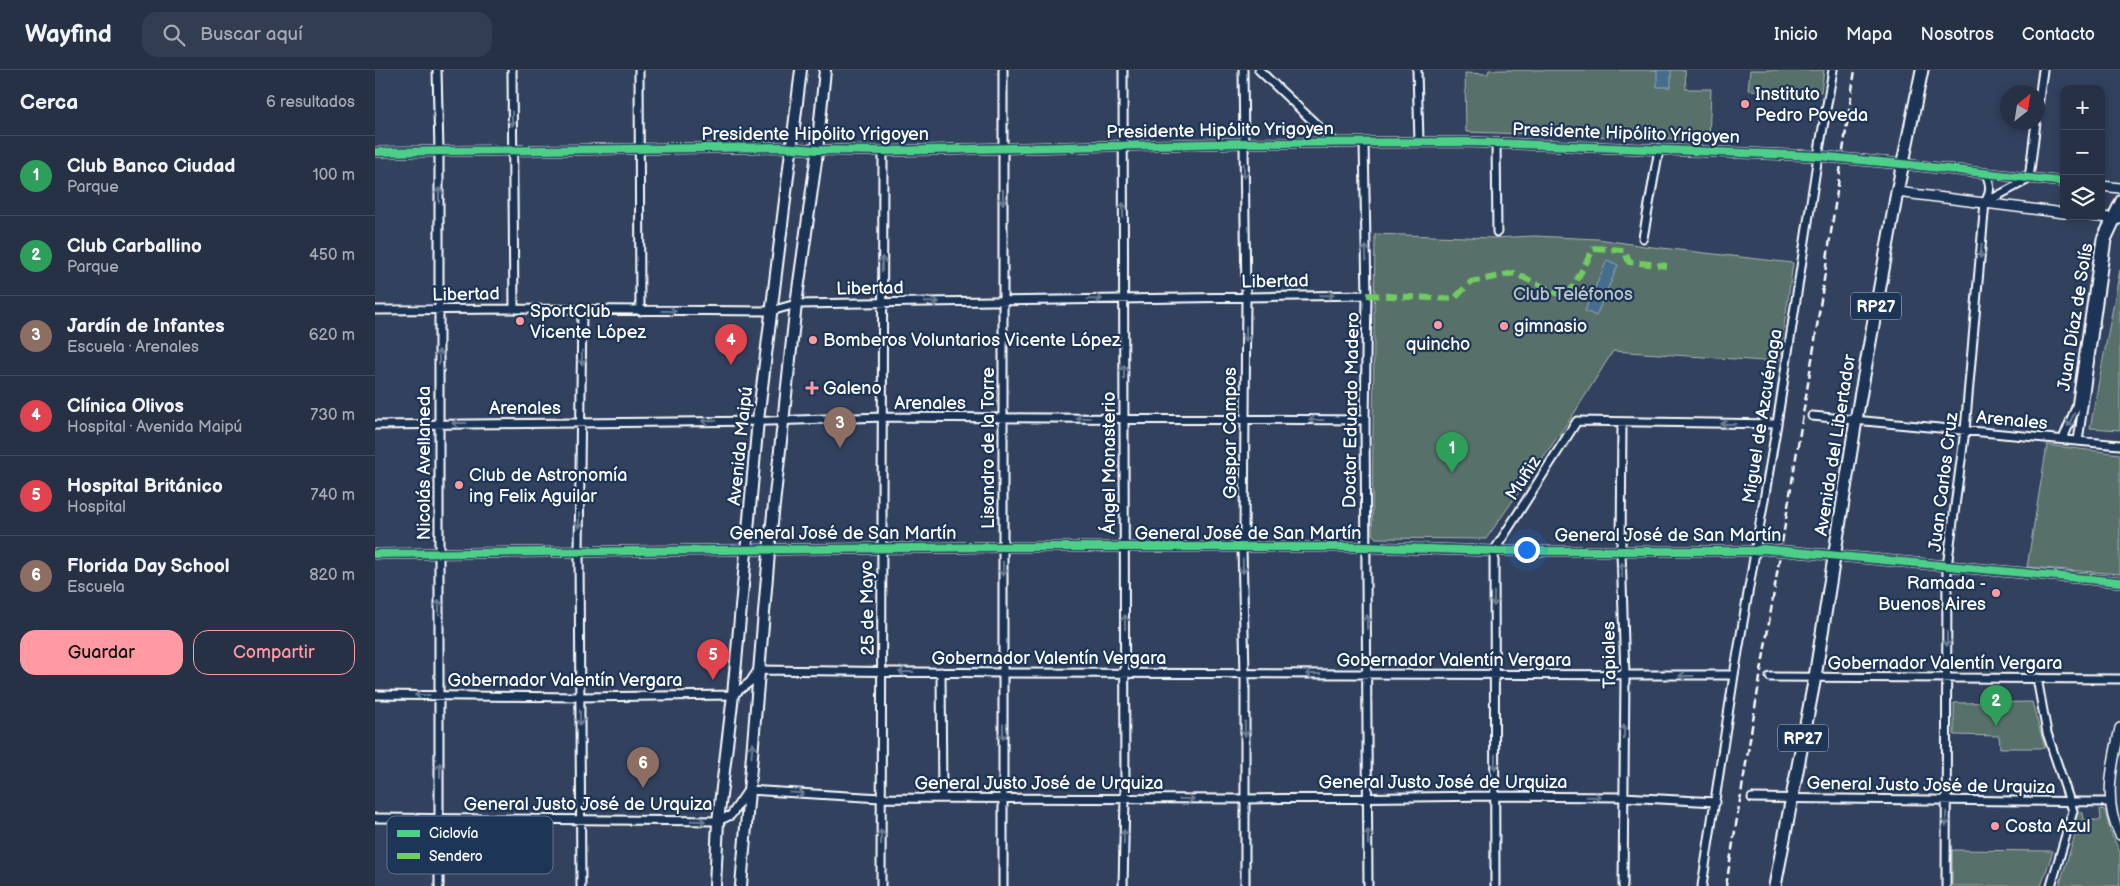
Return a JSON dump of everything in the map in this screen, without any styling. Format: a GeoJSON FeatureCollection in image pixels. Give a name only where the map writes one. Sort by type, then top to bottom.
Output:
{"type":"FeatureCollection","features":[{"type":"Feature","properties":{"kind":"main road","name":"Avenida Maipú"},"geometry":{"type":"LineString","coordinates":[[715,886],[719,821],[733,695],[758,420],[801,70]]}},
{"type":"Feature","properties":{"kind":"main road"},"geometry":{"type":"LineString","coordinates":[[741,886],[758,670],[783,420],[796,304],[817,150],[825,70]]}},
{"type":"Feature","properties":{"kind":"main road","name":"Avenida del Libertador"},"geometry":{"type":"LineString","coordinates":[[1775,886],[1815,677],[1856,420],[1902,164],[1922,70]]}},
{"type":"Feature","properties":{"kind":"street","name":"Nicolás Avellaneda"},"geometry":{"type":"LineString","coordinates":[[437,70],[439,151],[440,816]]}},
{"type":"Feature","properties":{"kind":"street"},"geometry":{"type":"LineString","coordinates":[[512,70],[515,309]]}},
{"type":"Feature","properties":{"kind":"street"},"geometry":{"type":"LineString","coordinates":[[639,70],[640,311]]}},
{"type":"Feature","properties":{"kind":"street","name":"Lisandro de la Torre"},"geometry":{"type":"LineString","coordinates":[[1003,70],[1003,886]]}},
{"type":"Feature","properties":{"kind":"street","name":"Ángel Monasterio"},"geometry":{"type":"LineString","coordinates":[[1123,70],[1125,673],[1123,886]]}},
{"type":"Feature","properties":{"kind":"street","name":"Gaspar Campos"},"geometry":{"type":"LineString","coordinates":[[1243,70],[1246,297],[1246,419],[1244,533],[1242,548],[1245,674],[1245,886]]}},
{"type":"Feature","properties":{"kind":"street"},"geometry":{"type":"LineString","coordinates":[[1259,70],[1336,143]]}},
{"type":"Feature","properties":{"kind":"street"},"geometry":{"type":"LineString","coordinates":[[1417,70],[1419,142]]}},
{"type":"Feature","properties":{"kind":"street","name":"Miguel de Azcuénaga"},"geometry":{"type":"LineString","coordinates":[[1702,886],[1833,70]]}},
{"type":"Feature","properties":{"kind":"street"},"geometry":{"type":"LineString","coordinates":[[2041,85],[2043,70]]}},
{"type":"Feature","properties":{"kind":"street"},"geometry":{"type":"LineString","coordinates":[[1985,202],[2029,179],[2036,130]]}},
{"type":"Feature","properties":{"kind":"street","name":"Presidente Hipólito Yrigoyen"},"geometry":{"type":"LineString","coordinates":[[375,152],[792,148],[883,151],[1244,143],[1496,143],[1818,156],[2060,182]]}},
{"type":"Feature","properties":{"kind":"street","name":"Doctor Eduardo Madero"},"geometry":{"type":"LineString","coordinates":[[1364,143],[1367,295],[1365,547],[1368,886]]}},
{"type":"Feature","properties":{"kind":"street"},"geometry":{"type":"LineString","coordinates":[[1496,143],[1497,232]]}},
{"type":"Feature","properties":{"kind":"street"},"geometry":{"type":"LineString","coordinates":[[1643,238],[1659,150]]}},
{"type":"Feature","properties":{"kind":"street","name":"25 de Mayo"},"geometry":{"type":"LineString","coordinates":[[881,886],[883,417],[881,303],[883,151]]}},
{"type":"Feature","properties":{"kind":"street","name":"Juan Carlos Cruz"},"geometry":{"type":"LineString","coordinates":[[1946,886],[1947,567],[1965,430],[1985,202],[1990,193],[1990,182],[1987,174]]}},
{"type":"Feature","properties":{"kind":"street"},"geometry":{"type":"LineString","coordinates":[[2105,186],[2120,188]]}},
{"type":"Feature","properties":{"kind":"street"},"geometry":{"type":"LineString","coordinates":[[1897,192],[2060,211]]}},
{"type":"Feature","properties":{"kind":"street","name":"Juan Díaz de Solís"},"geometry":{"type":"LineString","coordinates":[[2078,441],[2107,240],[2117,217],[2120,200]]}},
{"type":"Feature","properties":{"kind":"street","name":"Juan Díaz de Solís"},"geometry":{"type":"LineString","coordinates":[[2063,440],[2076,407],[2101,239],[2117,217]]}},
{"type":"Feature","properties":{"kind":"street","name":"Libertad"},"geometry":{"type":"LineString","coordinates":[[375,310],[515,309],[771,312],[796,304],[1367,295]]}},
{"type":"Feature","properties":{"kind":"street"},"geometry":{"type":"LineString","coordinates":[[581,886],[579,552],[582,310]]}},
{"type":"Feature","properties":{"kind":"street","name":"Arenales"},"geometry":{"type":"LineString","coordinates":[[1812,416],[2120,445]]}},
{"type":"Feature","properties":{"kind":"street","name":"Arenales"},"geometry":{"type":"LineString","coordinates":[[375,425],[883,417],[1365,420]]}},
{"type":"Feature","properties":{"kind":"street","name":"Muñiz"},"geometry":{"type":"LineString","coordinates":[[1494,551],[1577,421],[1622,423]]}},
{"type":"Feature","properties":{"kind":"street"},"geometry":{"type":"LineString","coordinates":[[1622,423],[1777,424]]}},
{"type":"Feature","properties":{"kind":"street","name":"Tapiales"},"geometry":{"type":"LineString","coordinates":[[1622,423],[1621,551],[1625,676],[1623,886]]}},
{"type":"Feature","properties":{"kind":"street","name":"General José de San Martín"},"geometry":{"type":"LineString","coordinates":[[375,554],[1003,547],[1365,547],[1494,551],[1755,551],[1780,549],[1947,567],[2120,582]]}},
{"type":"Feature","properties":{"kind":"street"},"geometry":{"type":"LineString","coordinates":[[1494,551],[1495,886]]}},
{"type":"Feature","properties":{"kind":"street"},"geometry":{"type":"LineString","coordinates":[[733,695],[750,682],[758,670]]}},
{"type":"Feature","properties":{"kind":"street","name":"Gobernador Valentín Vergara"},"geometry":{"type":"LineString","coordinates":[[758,670],[1367,675],[1735,675]]}},
{"type":"Feature","properties":{"kind":"street"},"geometry":{"type":"LineString","coordinates":[[941,672],[943,798]]}},
{"type":"Feature","properties":{"kind":"street","name":"Gobernador Valentín Vergara"},"geometry":{"type":"LineString","coordinates":[[1770,677],[2120,679]]}},
{"type":"Feature","properties":{"kind":"street"},"geometry":{"type":"LineString","coordinates":[[2037,678],[2047,733],[2073,811],[2051,886]]}},
{"type":"Feature","properties":{"kind":"street","name":"Gobernador Valentín Vergara"},"geometry":{"type":"LineString","coordinates":[[375,695],[440,694],[580,697],[733,695]]}},
{"type":"Feature","properties":{"kind":"street"},"geometry":{"type":"LineString","coordinates":[[2120,728],[2113,765],[2111,802],[2115,827],[2120,835]]}},
{"type":"Feature","properties":{"kind":"street","name":"General Justo José de Urquiza"},"geometry":{"type":"LineString","coordinates":[[553,819],[719,821],[731,814],[749,790],[881,798],[1245,799],[1495,796],[1623,797],[1716,802]]}},
{"type":"Feature","properties":{"kind":"street","name":"General Justo José de Urquiza"},"geometry":{"type":"LineString","coordinates":[[1752,798],[2111,802]]}},
{"type":"Feature","properties":{"kind":"green space"},"geometry":{"type":"Polygon","coordinates":[[[1489,70],[1685,70],[1686,89],[1711,89],[1709,140],[1466,132],[1465,73],[1488,74],[1489,70]]]}},
{"type":"Feature","properties":{"kind":"green space"},"geometry":{"type":"Polygon","coordinates":[[[1750,70],[1824,70],[1821,92],[1748,90],[1750,70]]]}},
{"type":"Feature","properties":{"kind":"green space","name":"Club Teléfonos"},"geometry":{"type":"Polygon","coordinates":[[[1375,234],[1493,238],[1534,236],[1598,239],[1793,263],[1779,362],[1613,351],[1575,412],[1486,539],[1376,538],[1372,534],[1375,234]]]}},
{"type":"Feature","properties":{"kind":"green space"},"geometry":{"type":"Polygon","coordinates":[[[2120,270],[2120,430],[2090,428],[2120,270]]]}},
{"type":"Feature","properties":{"kind":"green space"},"geometry":{"type":"Polygon","coordinates":[[[2047,445],[2120,454],[2120,574],[2027,567],[2047,445]]]}},
{"type":"Feature","properties":{"kind":"green space"},"geometry":{"type":"Polygon","coordinates":[[[2032,702],[2045,748],[2000,748],[1999,736],[1954,735],[1954,703],[2032,702]]]}},
{"type":"Feature","properties":{"kind":"green space"},"geometry":{"type":"Polygon","coordinates":[[[2100,809],[2105,810],[2110,831],[2120,852],[2120,886],[2059,886],[2078,826],[2074,819],[2079,812],[2083,813],[2084,820],[2101,820],[2100,809]]]}},
{"type":"Feature","properties":{"kind":"green space"},"geometry":{"type":"Polygon","coordinates":[[[1952,850],[2053,851],[2041,886],[1952,886],[1952,850]]]}},
{"type":"Feature","properties":{"kind":"water"},"geometry":{"type":"Polygon","coordinates":[[[1657,70],[1671,70],[1671,87],[1657,87],[1657,70]]]}},
{"type":"Feature","properties":{"kind":"water"},"geometry":{"type":"Polygon","coordinates":[[[1607,260],[1618,265],[1596,316],[1585,311],[1607,260]]]}},
{"type":"Feature","properties":{"kind":"railway"},"geometry":{"type":"LineString","coordinates":[[1726,886],[1814,347],[1855,70]]}},
{"type":"Feature","properties":{"kind":"marked path"},"geometry":{"type":"LineString","coordinates":[[1367,295],[1454,299],[1471,282],[1514,273],[1567,298],[1594,248],[1624,250],[1629,262],[1667,266]]}},
{"type":"Feature","properties":{"kind":"cycle path"},"geometry":{"type":"LineString","coordinates":[[375,152],[782,147],[817,150],[883,151],[1244,143],[1467,142],[1818,156],[2060,182]]}},
{"type":"Feature","properties":{"kind":"cycle path"},"geometry":{"type":"LineString","coordinates":[[375,554],[1003,547],[1365,547],[1494,551],[1755,551],[1763,549],[2120,582]]}},
{"type":"Feature","properties":{"kind":"place","name":"Instituto Pedro Poveda"},"geometry":{"type":"Point","coordinates":[1745,104]}},
{"type":"Feature","properties":{"kind":"place","name":"SportClub Vicente López"},"geometry":{"type":"Point","coordinates":[520,321]}},
{"type":"Feature","properties":{"kind":"place","name":"quincho"},"geometry":{"type":"Point","coordinates":[1438,325]}},
{"type":"Feature","properties":{"kind":"place","name":"gimnasio"},"geometry":{"type":"Point","coordinates":[1504,326]}},
{"type":"Feature","properties":{"kind":"place","name":"Bomberos Voluntarios Vicente López"},"geometry":{"type":"Point","coordinates":[813,340]}},
{"type":"Feature","properties":{"kind":"place","name":"Clínica Olivos"},"geometry":{"type":"Point","coordinates":[731,365]}},
{"type":"Feature","properties":{"kind":"place","name":"Galeno"},"geometry":{"type":"Point","coordinates":[812,388]}},
{"type":"Feature","properties":{"kind":"place","name":"Jardín de Infantes"},"geometry":{"type":"Point","coordinates":[840,448]}},
{"type":"Feature","properties":{"kind":"place","name":"Club Banco Ciudad"},"geometry":{"type":"Point","coordinates":[1452,473]}},
{"type":"Feature","properties":{"kind":"place","name":"Club de Astronomía ing Felix Aguilar"},"geometry":{"type":"Point","coordinates":[459,485]}},
{"type":"Feature","properties":{"kind":"place","name":"Ramada - Buenos Aires"},"geometry":{"type":"Point","coordinates":[1996,593]}},
{"type":"Feature","properties":{"kind":"place","name":"Hospital Británico"},"geometry":{"type":"Point","coordinates":[713,680]}},
{"type":"Feature","properties":{"kind":"place","name":"Club Carballino"},"geometry":{"type":"Point","coordinates":[1996,726]}},
{"type":"Feature","properties":{"kind":"place","name":"Florida Day School"},"geometry":{"type":"Point","coordinates":[643,788]}},
{"type":"Feature","properties":{"kind":"place","name":"Costa Azul"},"geometry":{"type":"Point","coordinates":[1995,826]}}]}
